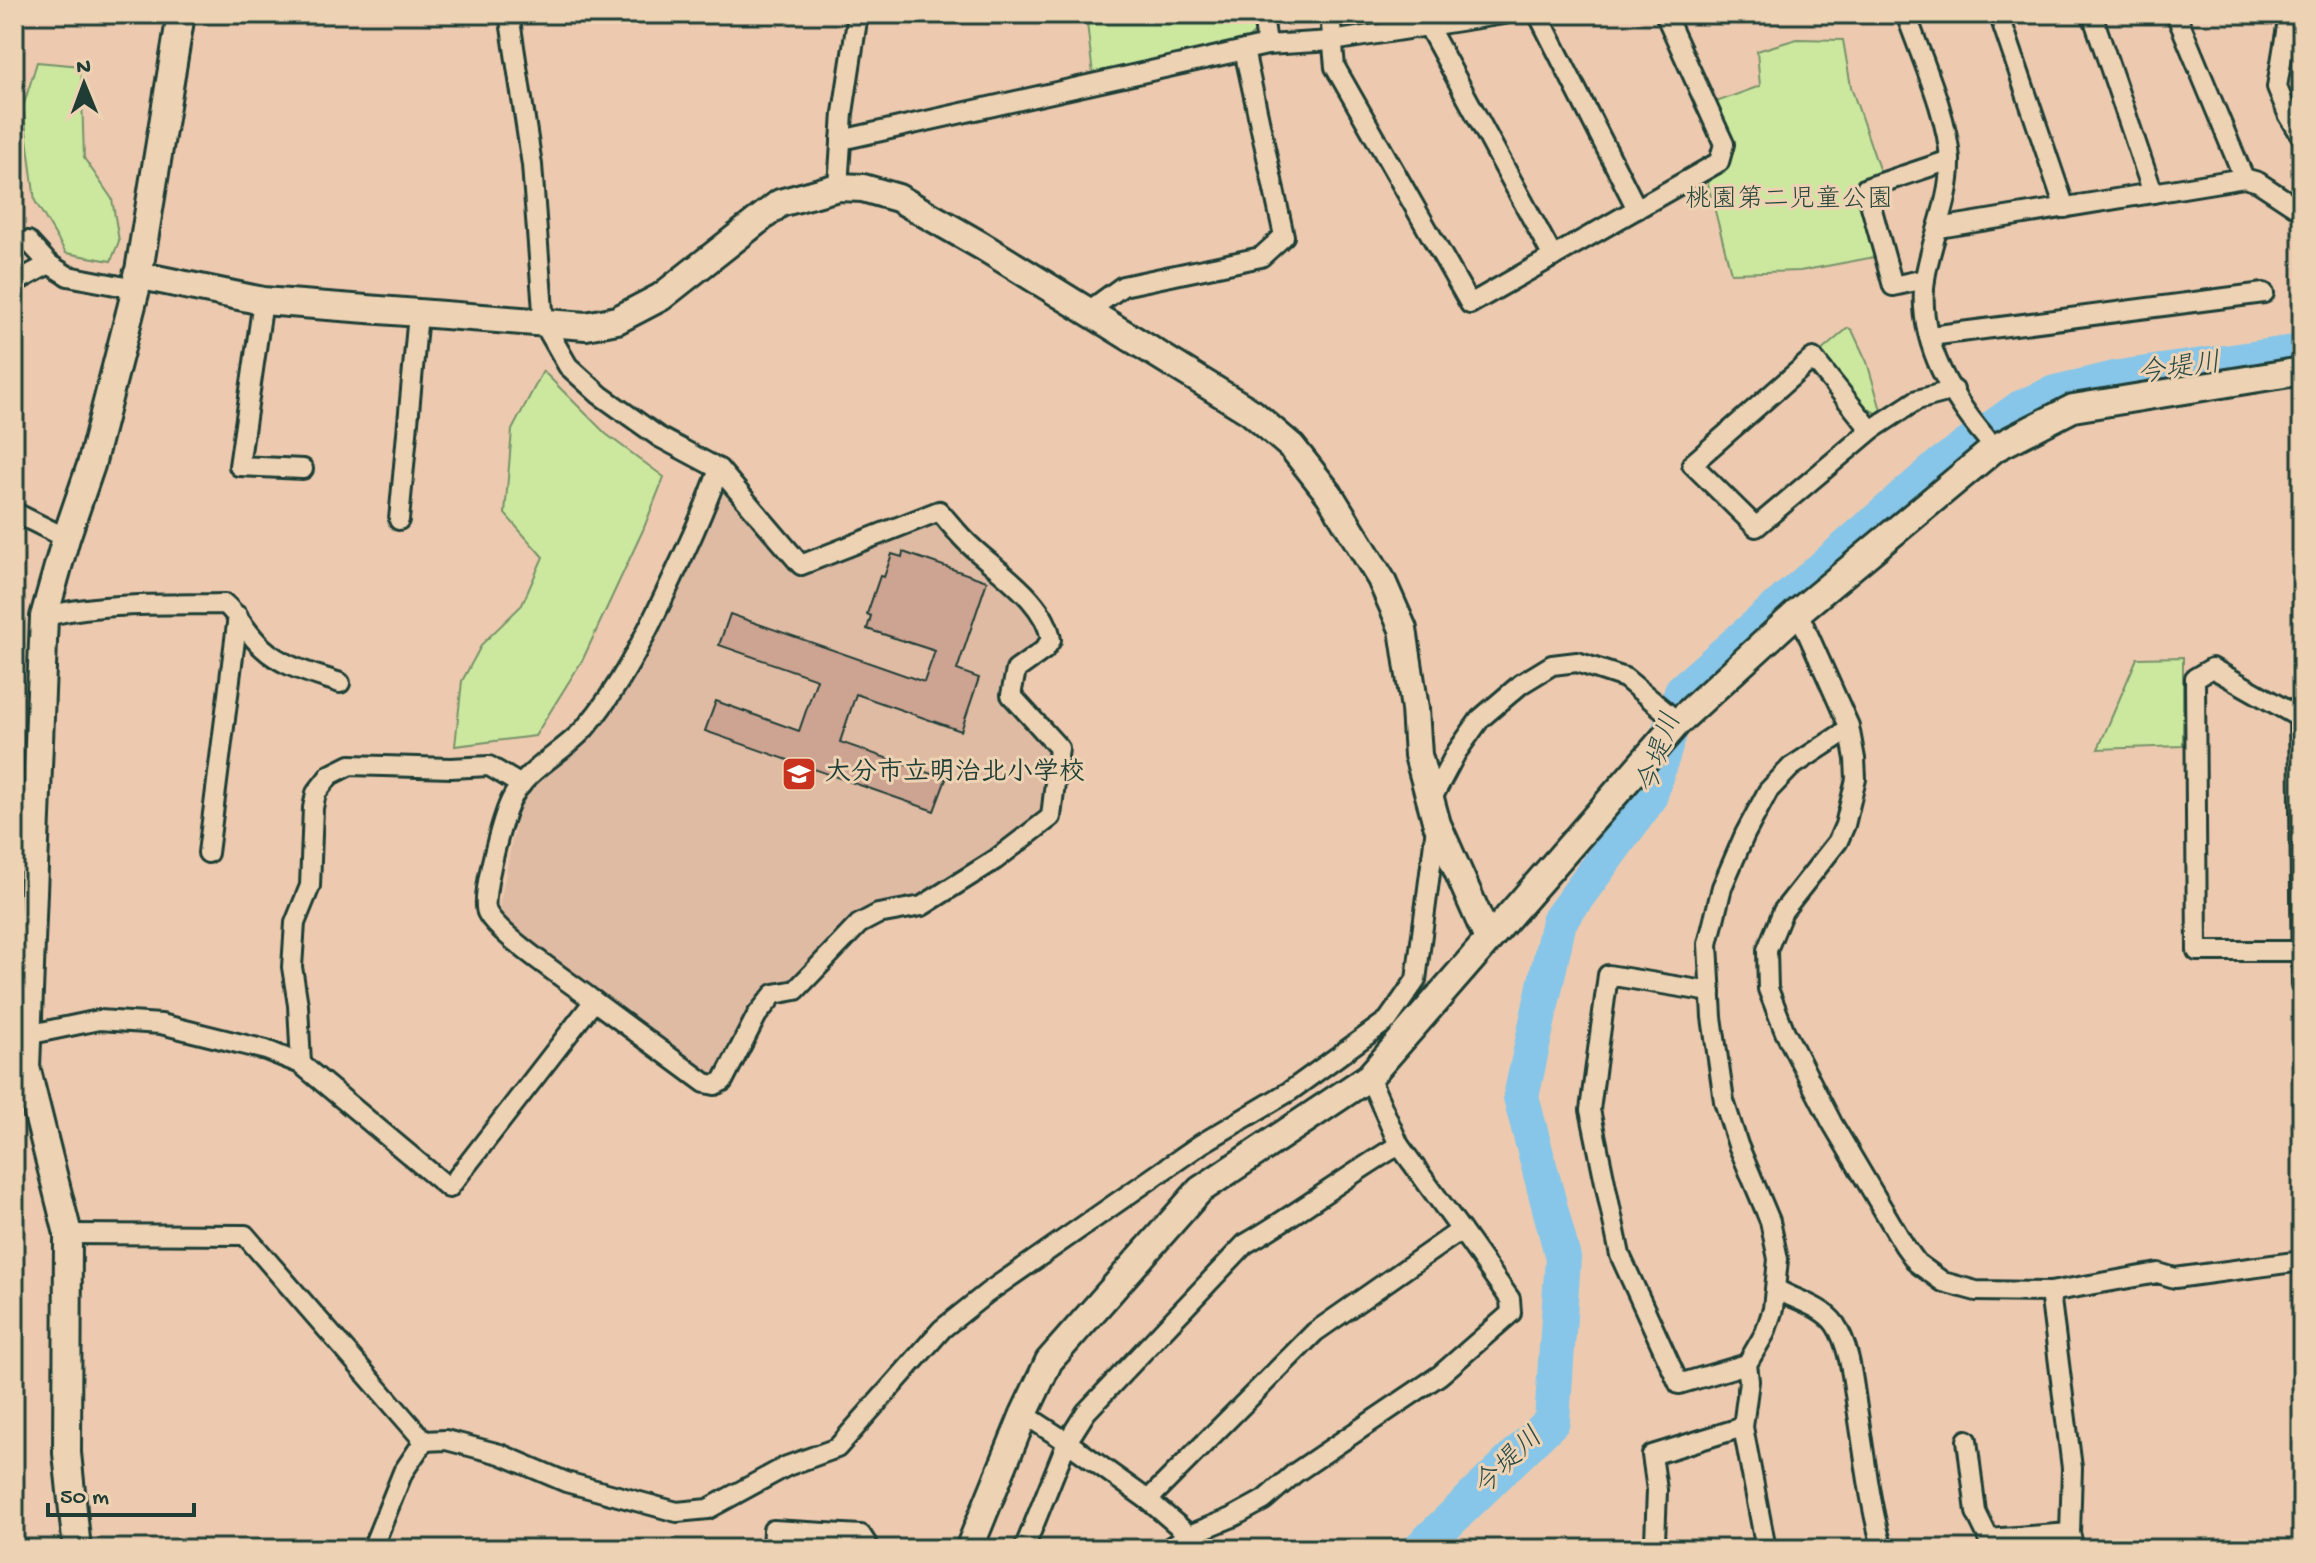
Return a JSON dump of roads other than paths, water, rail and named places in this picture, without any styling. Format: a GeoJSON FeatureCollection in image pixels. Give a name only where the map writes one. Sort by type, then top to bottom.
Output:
{"type":"FeatureCollection","features":[{"type":"Feature","properties":{"kind":"street"},"geometry":{"type":"LineString","coordinates":[[77,1549],[67,1453],[68,1234],[20,1069],[27,1035],[23,898],[44,617],[91,465],[136,282],[181,14]]}},
{"type":"Feature","properties":{"kind":"street"},"geometry":{"type":"LineString","coordinates":[[509,14],[532,165],[544,324],[568,366],[600,395],[659,437],[719,469],[801,565],[939,511],[972,548],[1006,574],[1049,624],[1051,640],[1044,650],[1016,670],[1011,695],[1059,748],[1051,817],[995,860],[922,906],[878,914],[859,924],[796,990],[774,994],[757,1015],[723,1081],[715,1085],[705,1083],[671,1059],[501,930],[484,903],[486,885],[510,801],[521,785],[584,729],[634,659],[703,513],[719,469]]}},
{"type":"Feature","properties":{"kind":"street"},"geometry":{"type":"LineString","coordinates":[[838,187],[841,140],[858,14]]}},
{"type":"Feature","properties":{"kind":"street"},"geometry":{"type":"LineString","coordinates":[[1263,14],[1267,45]]}},
{"type":"Feature","properties":{"kind":"street"},"geometry":{"type":"LineString","coordinates":[[1330,14],[1335,67],[1470,304],[1719,162],[1724,144],[1665,14]]}},
{"type":"Feature","properties":{"kind":"street"},"geometry":{"type":"LineString","coordinates":[[841,140],[1267,45],[1332,41],[1504,14]]}},
{"type":"Feature","properties":{"kind":"street"},"geometry":{"type":"LineString","coordinates":[[1538,14],[1637,209]]}},
{"type":"Feature","properties":{"kind":"street"},"geometry":{"type":"LineString","coordinates":[[1906,14],[1944,124],[1950,160],[1949,190],[1925,279],[1930,336],[1935,361],[1967,415],[1990,443]]}},
{"type":"Feature","properties":{"kind":"street"},"geometry":{"type":"LineString","coordinates":[[1999,14],[2065,208]]}},
{"type":"Feature","properties":{"kind":"street"},"geometry":{"type":"LineString","coordinates":[[2092,14],[2153,193]]}},
{"type":"Feature","properties":{"kind":"street"},"geometry":{"type":"LineString","coordinates":[[2176,14],[2244,178]]}},
{"type":"Feature","properties":{"kind":"street"},"geometry":{"type":"LineString","coordinates":[[2289,14],[2277,87],[2302,137]]}},
{"type":"Feature","properties":{"kind":"street"},"geometry":{"type":"LineString","coordinates":[[1428,26],[1553,257]]}},
{"type":"Feature","properties":{"kind":"street"},"geometry":{"type":"LineString","coordinates":[[1087,312],[1123,286],[1261,257],[1284,236],[1244,50]]}},
{"type":"Feature","properties":{"kind":"street"},"geometry":{"type":"LineString","coordinates":[[1925,279],[1893,286],[1866,188],[1950,160]]}},
{"type":"Feature","properties":{"kind":"street"},"geometry":{"type":"LineString","coordinates":[[1939,228],[2244,178],[2258,182],[2302,211]]}},
{"type":"Feature","properties":{"kind":"street"},"geometry":{"type":"LineString","coordinates":[[14,240],[28,241],[49,264],[68,276],[136,282],[263,301],[586,326],[617,320],[661,297],[780,203],[838,187],[863,188],[898,198],[982,246],[1251,412],[1292,447],[1329,494],[1381,579],[1403,629],[1415,709],[1418,755],[1434,813],[1488,939]]}},
{"type":"Feature","properties":{"kind":"street"},"geometry":{"type":"LineString","coordinates":[[14,283],[49,264]]}},
{"type":"Feature","properties":{"kind":"street"},"geometry":{"type":"LineString","coordinates":[[1930,336],[2264,293]]}},
{"type":"Feature","properties":{"kind":"street"},"geometry":{"type":"LineString","coordinates":[[263,301],[239,466],[303,469]]}},
{"type":"Feature","properties":{"kind":"street"},"geometry":{"type":"LineString","coordinates":[[399,520],[418,314]]}},
{"type":"Feature","properties":{"kind":"street"},"geometry":{"type":"LineString","coordinates":[[1871,430],[1813,358],[1692,464],[1756,527],[1871,430],[1917,400],[1954,390]]}},
{"type":"Feature","properties":{"kind":"street"},"geometry":{"type":"LineString","coordinates":[[969,1549],[1049,1361],[1200,1190],[1369,1077],[1678,722],[1798,612],[1990,443],[2073,408],[2302,371]]}},
{"type":"Feature","properties":{"kind":"street"},"geometry":{"type":"LineString","coordinates":[[14,512],[66,538]]}},
{"type":"Feature","properties":{"kind":"street"},"geometry":{"type":"LineString","coordinates":[[44,617],[150,605],[225,604],[264,650],[291,666],[340,683]]}},
{"type":"Feature","properties":{"kind":"street"},"geometry":{"type":"LineString","coordinates":[[1798,612],[1849,729],[1856,779],[1838,841],[1783,911],[1767,950],[1768,989],[1785,1032],[1832,1123],[1917,1263],[1943,1282],[1976,1291],[2050,1292],[2158,1273],[2175,1278],[2302,1261]]}},
{"type":"Feature","properties":{"kind":"street"},"geometry":{"type":"LineString","coordinates":[[208,853],[238,616]]}},
{"type":"Feature","properties":{"kind":"street"},"geometry":{"type":"LineString","coordinates":[[424,1441],[446,1440],[500,1454],[566,1482],[677,1512],[708,1509],[787,1466],[837,1448],[942,1329],[975,1302],[1052,1250],[1075,1229],[1201,1144],[1290,1091],[1388,1020],[1416,980],[1434,813],[1456,753],[1480,719],[1521,684],[1552,665],[1577,662],[1625,678],[1678,722]]}},
{"type":"Feature","properties":{"kind":"street"},"geometry":{"type":"LineString","coordinates":[[2302,951],[2197,951],[2195,678],[2212,668],[2300,718],[2302,951],[2302,983]]}},
{"type":"Feature","properties":{"kind":"street"},"geometry":{"type":"LineString","coordinates":[[1766,1549],[1743,1427],[1749,1381],[1747,1364],[1765,1333],[1776,1289],[1778,1259],[1770,1221],[1738,1145],[1724,1101],[1712,1017],[1708,944],[1722,887],[1768,791],[1791,767],[1849,729]]}},
{"type":"Feature","properties":{"kind":"street"},"geometry":{"type":"LineString","coordinates":[[301,1064],[298,1005],[292,967],[295,923],[310,886],[316,793],[330,775],[350,765],[489,766],[521,785]]}},
{"type":"Feature","properties":{"kind":"street"},"geometry":{"type":"LineString","coordinates":[[1711,992],[1608,975],[1590,1110],[1620,1255],[1679,1384],[1747,1364]]}},
{"type":"Feature","properties":{"kind":"street"},"geometry":{"type":"LineString","coordinates":[[27,1035],[99,1020],[161,1024],[266,1050],[301,1064],[449,1188],[594,1001]]}},
{"type":"Feature","properties":{"kind":"street"},"geometry":{"type":"LineString","coordinates":[[1167,1549],[1189,1535],[1264,1500],[1295,1473],[1440,1375],[1511,1313],[1510,1299],[1399,1145],[1369,1077]]}},
{"type":"Feature","properties":{"kind":"street"},"geometry":{"type":"LineString","coordinates":[[1024,1549],[1067,1442],[1086,1412],[1245,1244],[1273,1229],[1363,1166],[1399,1145]]}},
{"type":"Feature","properties":{"kind":"street"},"geometry":{"type":"LineString","coordinates":[[1148,1500],[1315,1332],[1461,1230]]}},
{"type":"Feature","properties":{"kind":"street"},"geometry":{"type":"LineString","coordinates":[[68,1234],[245,1235],[424,1441]]}},
{"type":"Feature","properties":{"kind":"street"},"geometry":{"type":"LineString","coordinates":[[1776,1289],[1817,1308],[1834,1323],[1843,1342],[1883,1549]]}},
{"type":"Feature","properties":{"kind":"street"},"geometry":{"type":"LineString","coordinates":[[1967,1440],[1976,1512],[1991,1544],[2072,1541],[2072,1468],[2050,1292]]}},
{"type":"Feature","properties":{"kind":"street"},"geometry":{"type":"LineString","coordinates":[[1024,1414],[1148,1500],[1189,1535]]}},
{"type":"Feature","properties":{"kind":"street"},"geometry":{"type":"LineString","coordinates":[[1657,1549],[1657,1490],[1652,1455],[1743,1427]]}},
{"type":"Feature","properties":{"kind":"street"},"geometry":{"type":"LineString","coordinates":[[372,1549],[403,1472],[424,1441]]}},
{"type":"Feature","properties":{"kind":"street"},"geometry":{"type":"LineString","coordinates":[[772,1549],[773,1530],[861,1535],[870,1549]]}},
{"type":"Feature","properties":{"kind":"waterway","name":"今堤川"},"geometry":{"type":"LineString","coordinates":[[1420,1549],[1552,1421],[1563,1258],[1521,1097],[1559,921],[1649,798],[1682,691],[1941,465],[2021,408],[2055,393],[2119,378],[2302,352]]}},
{"type":"Feature","properties":{"kind":"place","name":"大分市立明治北小学校"},"geometry":{"type":"Point","coordinates":[799,774]}},
{"type":"Feature","properties":{"kind":"park label","name":"桃園第二児童公園"},"geometry":{"type":"Point","coordinates":[1789,201]}}]}
